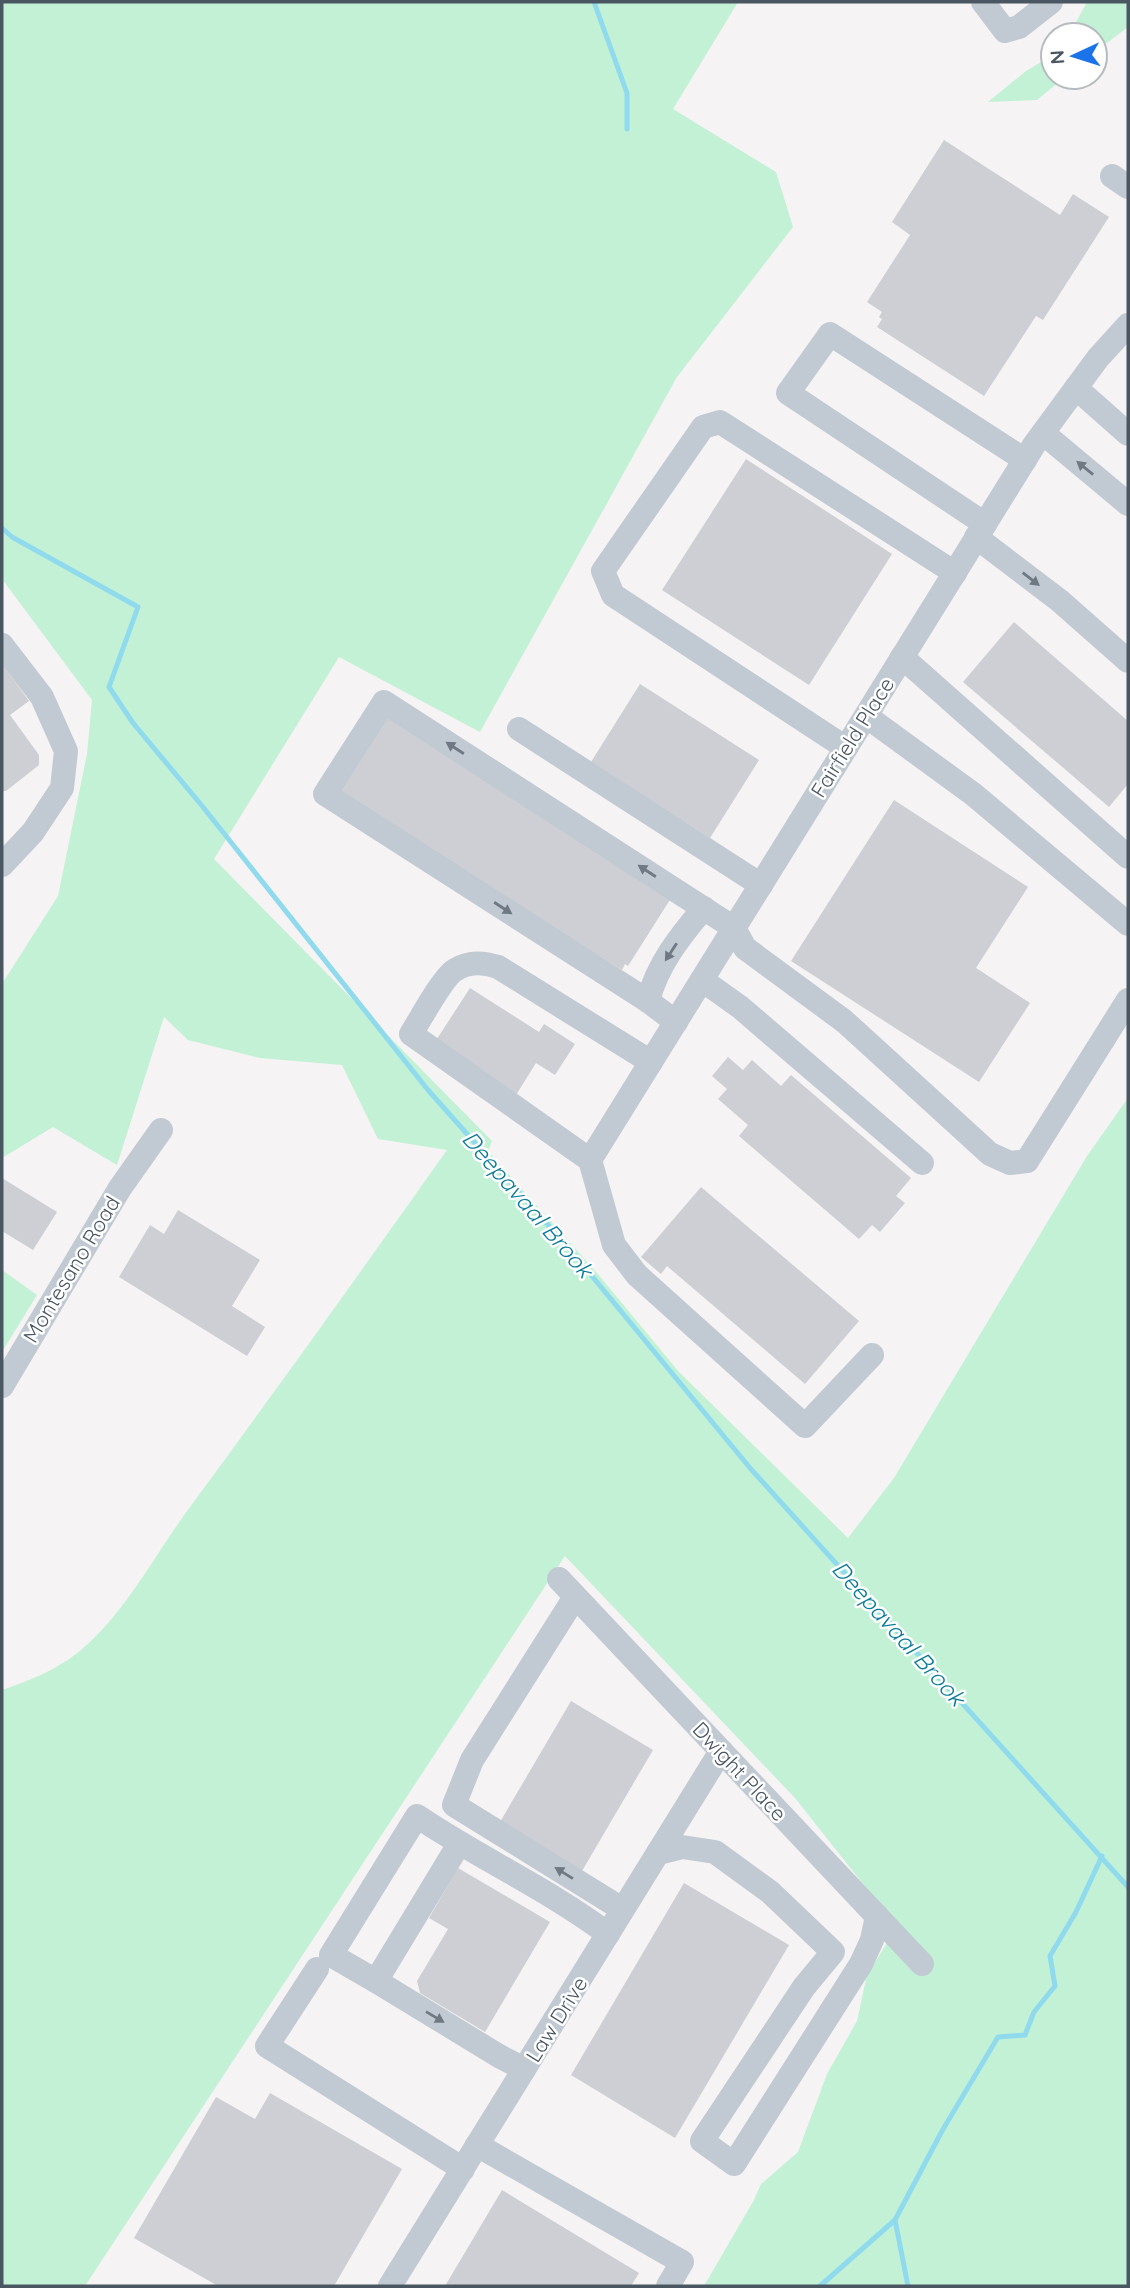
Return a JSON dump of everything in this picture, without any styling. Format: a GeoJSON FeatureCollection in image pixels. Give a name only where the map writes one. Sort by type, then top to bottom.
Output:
{"type":"FeatureCollection","features":[{"type":"Feature","properties":{"kind":"street"},"geometry":{"type":"LineString","coordinates":[[983,2],[1004,31],[1019,27],[1051,2]]}},
{"type":"Feature","properties":{"kind":"street","name":"Fairfield Place"},"geometry":{"type":"LineString","coordinates":[[590,1160],[1042,433],[1098,358],[1128,325]]}},
{"type":"Feature","properties":{"kind":"street"},"geometry":{"type":"LineString","coordinates":[[1025,460],[830,334],[788,393],[981,531],[1128,661]]}},
{"type":"Feature","properties":{"kind":"street"},"geometry":{"type":"LineString","coordinates":[[1076,388],[1128,434]]}},
{"type":"Feature","properties":{"kind":"street"},"geometry":{"type":"LineString","coordinates":[[846,748],[613,595],[603,571],[703,427],[720,422],[955,573]]}},
{"type":"Feature","properties":{"kind":"street"},"geometry":{"type":"LineString","coordinates":[[1042,433],[1128,503]]}},
{"type":"Feature","properties":{"kind":"street"},"geometry":{"type":"LineString","coordinates":[[2,645],[42,697],[66,751],[62,788],[33,832],[2,865]]}},
{"type":"Feature","properties":{"kind":"street"},"geometry":{"type":"LineString","coordinates":[[902,657],[1128,857]]}},
{"type":"Feature","properties":{"kind":"street"},"geometry":{"type":"LineString","coordinates":[[676,1022],[648,1001],[324,794],[384,702],[734,928],[746,948],[844,1021],[990,1154],[1010,1163],[1027,1161],[1128,1000]]}},
{"type":"Feature","properties":{"kind":"street"},"geometry":{"type":"LineString","coordinates":[[866,716],[973,794],[1128,924]]}},
{"type":"Feature","properties":{"kind":"street"},"geometry":{"type":"LineString","coordinates":[[519,729],[761,885]]}},
{"type":"Feature","properties":{"kind":"street"},"geometry":{"type":"LineString","coordinates":[[648,1001],[654,978],[685,930],[704,908]]}},
{"type":"Feature","properties":{"kind":"street"},"geometry":{"type":"LineString","coordinates":[[651,1062],[498,967],[486,963],[472,963],[453,971],[411,1034],[590,1160],[614,1245],[637,1275],[805,1426],[872,1355]]}},
{"type":"Feature","properties":{"kind":"street"},"geometry":{"type":"LineString","coordinates":[[702,980],[740,1007],[922,1163]]}},
{"type":"Feature","properties":{"kind":"street","name":"Montesano Road"},"geometry":{"type":"LineString","coordinates":[[2,1386],[120,1188],[160,1130]]}},
{"type":"Feature","properties":{"kind":"street","name":"Dwight Place"},"geometry":{"type":"LineString","coordinates":[[622,1909],[454,1805],[471,1760],[567,1588],[922,1964]]}},
{"type":"Feature","properties":{"kind":"street","name":"Law Drive"},"geometry":{"type":"LineString","coordinates":[[390,2286],[721,1751]]}},
{"type":"Feature","properties":{"kind":"street"},"geometry":{"type":"LineString","coordinates":[[524,2069],[331,1955],[417,1816],[459,1844],[583,1915],[608,1934]]}},
{"type":"Feature","properties":{"kind":"street"},"geometry":{"type":"LineString","coordinates":[[376,1982],[459,1844]]}},
{"type":"Feature","properties":{"kind":"street"},"geometry":{"type":"LineString","coordinates":[[658,1853],[682,1847],[715,1852],[770,1892],[833,1952],[804,1987],[702,2141],[734,2164],[861,1964],[872,1940],[877,1916]]}},
{"type":"Feature","properties":{"kind":"street"},"geometry":{"type":"LineString","coordinates":[[317,1969],[267,2046],[463,2169]]}},
{"type":"Feature","properties":{"kind":"street"},"geometry":{"type":"LineString","coordinates":[[477,2145],[682,2262],[668,2286]]}},
{"type":"Feature","properties":{"kind":"green space"},"geometry":{"type":"Polygon","coordinates":[[[2,2],[738,2],[673,109],[776,172],[793,227],[677,377],[480,732],[339,657],[214,859],[492,1141],[488,1151],[597,1273],[679,1372],[848,1538],[894,1478],[1087,1156],[1128,1098],[1128,2286],[704,2286],[761,2184],[798,2152],[827,2074],[857,2021],[867,1975],[897,1927],[795,1798],[565,1556],[85,2286],[2,2286],[2,1690],[62,1664],[107,1624],[447,1150],[378,1139],[342,1065],[260,1058],[188,1040],[164,1017],[117,1165],[53,1127],[2,1158],[2,984],[58,896],[87,754],[92,700],[2,579],[2,2]]]}},
{"type":"Feature","properties":{"kind":"green space"},"geometry":{"type":"Polygon","coordinates":[[[1087,2],[1128,2],[1128,27],[1109,41],[1109,21],[1077,21],[1087,2]]]}},
{"type":"Feature","properties":{"kind":"green space"},"geometry":{"type":"Polygon","coordinates":[[[1039,63],[1039,91],[1048,91],[1037,100],[988,102],[1039,63]]]}},
{"type":"Feature","properties":{"kind":"green space"},"geometry":{"type":"Polygon","coordinates":[[[2,1270],[37,1295],[2,1352],[2,1270]]]}},
{"type":"Feature","properties":{"kind":"building"},"geometry":{"type":"Polygon","coordinates":[[[944,140],[1060,215],[1073,194],[1109,217],[1043,320],[1036,316],[984,396],[877,327],[882,319],[879,317],[882,312],[867,302],[910,235],[892,222],[944,140]]]}},
{"type":"Feature","properties":{"kind":"building"},"geometry":{"type":"Polygon","coordinates":[[[746,459],[892,554],[809,685],[662,590],[746,459]]]}},
{"type":"Feature","properties":{"kind":"building"},"geometry":{"type":"Polygon","coordinates":[[[1014,622],[1128,721],[1128,784],[1109,807],[963,682],[1014,622]]]}},
{"type":"Feature","properties":{"kind":"building"},"geometry":{"type":"Polygon","coordinates":[[[2,664],[29,701],[10,715],[39,755],[39,765],[6,791],[2,791],[2,664]]]}},
{"type":"Feature","properties":{"kind":"building"},"geometry":{"type":"Polygon","coordinates":[[[640,684],[759,760],[710,838],[591,762],[640,684]]]}},
{"type":"Feature","properties":{"kind":"building"},"geometry":{"type":"Polygon","coordinates":[[[389,711],[673,895],[628,966],[625,964],[622,970],[337,792],[389,711]]]}},
{"type":"Feature","properties":{"kind":"building"},"geometry":{"type":"Polygon","coordinates":[[[894,800],[1028,887],[976,968],[1030,1003],[979,1082],[791,961],[894,800]]]}},
{"type":"Feature","properties":{"kind":"building"},"geometry":{"type":"Polygon","coordinates":[[[470,988],[539,1032],[544,1024],[575,1044],[555,1075],[536,1063],[516,1095],[435,1042],[470,988]]]}},
{"type":"Feature","properties":{"kind":"building"},"geometry":{"type":"Polygon","coordinates":[[[728,1057],[743,1070],[752,1060],[781,1086],[791,1075],[911,1178],[896,1196],[905,1203],[880,1232],[872,1225],[859,1239],[739,1136],[748,1125],[718,1099],[727,1089],[712,1076],[728,1057]]]}},
{"type":"Feature","properties":{"kind":"building"},"geometry":{"type":"Polygon","coordinates":[[[2,1178],[57,1212],[33,1250],[2,1231],[2,1178]]]}},
{"type":"Feature","properties":{"kind":"building"},"geometry":{"type":"Polygon","coordinates":[[[701,1187],[859,1321],[805,1384],[667,1266],[661,1274],[641,1257],[701,1187]]]}},
{"type":"Feature","properties":{"kind":"building"},"geometry":{"type":"Polygon","coordinates":[[[178,1210],[260,1260],[232,1306],[265,1327],[247,1356],[119,1277],[150,1225],[164,1234],[178,1210]]]}},
{"type":"Feature","properties":{"kind":"building"},"geometry":{"type":"Polygon","coordinates":[[[571,1701],[653,1750],[582,1871],[500,1822],[571,1701]]]}},
{"type":"Feature","properties":{"kind":"building"},"geometry":{"type":"Polygon","coordinates":[[[458,1868],[550,1922],[485,2032],[420,1993],[417,1981],[448,1929],[429,1918],[458,1868]]]}},
{"type":"Feature","properties":{"kind":"building"},"geometry":{"type":"Polygon","coordinates":[[[684,1883],[789,1945],[675,2138],[571,2075],[684,1883]]]}},
{"type":"Feature","properties":{"kind":"building"},"geometry":{"type":"Polygon","coordinates":[[[270,2093],[402,2169],[334,2286],[218,2286],[134,2238],[216,2097],[255,2119],[270,2093]]]}},
{"type":"Feature","properties":{"kind":"building"},"geometry":{"type":"Polygon","coordinates":[[[502,2190],[639,2273],[631,2286],[445,2286],[502,2190]]]}},
{"type":"Feature","properties":{"kind":"waterway"},"geometry":{"type":"LineString","coordinates":[[594,2],[627,93],[627,129]]}},
{"type":"Feature","properties":{"kind":"waterway","name":"Deepavaal Brook"},"geometry":{"type":"LineString","coordinates":[[2,528],[12,537],[138,607],[109,687],[133,723],[428,1090],[573,1253],[750,1468],[1128,1887]]}},
{"type":"Feature","properties":{"kind":"waterway"},"geometry":{"type":"LineString","coordinates":[[908,2286],[895,2220],[942,2131],[998,2037],[1025,2035],[1034,2012],[1055,1986],[1050,1956],[1076,1912],[1102,1856]]}},
{"type":"Feature","properties":{"kind":"waterway"},"geometry":{"type":"LineString","coordinates":[[820,2286],[895,2220]]}}]}
